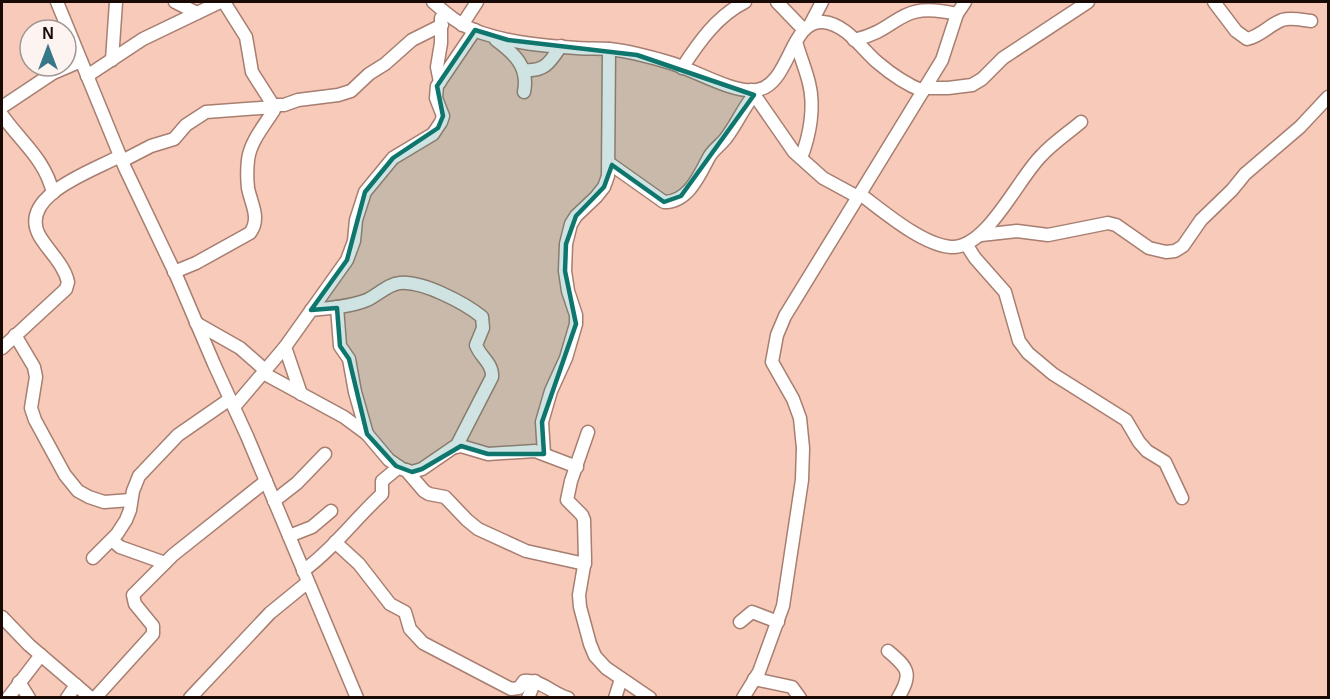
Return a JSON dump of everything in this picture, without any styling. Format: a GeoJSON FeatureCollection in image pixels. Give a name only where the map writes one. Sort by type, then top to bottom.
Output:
{"type":"FeatureCollection","features":[{"type":"Feature","properties":{"kind":"street"},"geometry":{"type":"LineString","coordinates":[[57,2],[121,159],[232,403],[357,698]]}},
{"type":"Feature","properties":{"kind":"street"},"geometry":{"type":"LineString","coordinates":[[112,60],[116,2]]}},
{"type":"Feature","properties":{"kind":"street"},"geometry":{"type":"LineString","coordinates":[[87,76],[143,39],[222,2],[246,37],[252,72],[273,106]]}},
{"type":"Feature","properties":{"kind":"street"},"geometry":{"type":"LineString","coordinates":[[462,25],[477,2]]}},
{"type":"Feature","properties":{"kind":"street"},"geometry":{"type":"LineString","coordinates":[[682,68],[725,13],[745,2]]}},
{"type":"Feature","properties":{"kind":"street"},"geometry":{"type":"LineString","coordinates":[[777,2],[807,28]]}},
{"type":"Feature","properties":{"kind":"street"},"geometry":{"type":"LineString","coordinates":[[609,163],[664,202],[671,202],[692,187],[704,169],[708,158],[726,139],[753,93],[774,82],[822,2]]}},
{"type":"Feature","properties":{"kind":"street"},"geometry":{"type":"LineString","coordinates":[[743,698],[754,679],[783,606],[802,480],[803,448],[800,418],[793,399],[772,362],[772,352],[785,316],[942,60],[957,14],[965,2]]}},
{"type":"Feature","properties":{"kind":"street"},"geometry":{"type":"LineString","coordinates":[[807,28],[823,22],[846,32],[905,85],[923,90],[948,88],[972,85],[982,79],[1003,58],[1088,2]]}},
{"type":"Feature","properties":{"kind":"street"},"geometry":{"type":"LineString","coordinates":[[1214,2],[1236,31],[1247,39],[1263,33],[1281,21],[1294,19],[1311,21]]}},
{"type":"Feature","properties":{"kind":"street"},"geometry":{"type":"LineString","coordinates":[[180,3],[197,13]]}},
{"type":"Feature","properties":{"kind":"street"},"geometry":{"type":"LineString","coordinates":[[437,5],[454,21],[490,36],[561,46],[609,49],[664,62],[753,93],[782,137],[823,178],[859,195],[919,235],[941,245],[953,247],[966,244],[981,235],[1042,154],[1081,122]]}},
{"type":"Feature","properties":{"kind":"street"},"geometry":{"type":"LineString","coordinates":[[437,5],[442,25],[437,66],[440,82]]}},
{"type":"Feature","properties":{"kind":"street"},"geometry":{"type":"LineString","coordinates":[[854,40],[877,32],[909,10],[942,6],[957,14]]}},
{"type":"Feature","properties":{"kind":"street"},"geometry":{"type":"LineString","coordinates":[[2,348],[66,289],[68,282],[61,267],[38,233],[34,222],[40,205],[62,185],[151,146],[174,139],[186,125],[206,112],[284,105],[298,100],[351,91],[412,40],[442,25]]}},
{"type":"Feature","properties":{"kind":"street"},"geometry":{"type":"LineString","coordinates":[[93,558],[112,540],[126,520],[130,510],[130,500],[139,476],[178,435],[232,403],[264,372],[285,347],[347,260],[354,241],[356,220],[365,192],[393,158],[433,134],[441,122],[443,116],[435,93],[475,30]]}},
{"type":"Feature","properties":{"kind":"street"},"geometry":{"type":"LineString","coordinates":[[490,36],[517,57],[524,70],[524,93]]}},
{"type":"Feature","properties":{"kind":"street"},"geometry":{"type":"LineString","coordinates":[[796,42],[809,84],[811,103],[809,130],[801,158]]}},
{"type":"Feature","properties":{"kind":"street"},"geometry":{"type":"LineString","coordinates":[[524,70],[540,70],[550,62],[561,46]]}},
{"type":"Feature","properties":{"kind":"street"},"geometry":{"type":"LineString","coordinates":[[544,454],[542,423],[550,391],[566,358],[576,324],[576,315],[568,291],[565,271],[566,244],[571,224],[604,187],[608,176],[609,49]]}},
{"type":"Feature","properties":{"kind":"street"},"geometry":{"type":"LineString","coordinates":[[2,107],[53,73],[81,62]]}},
{"type":"Feature","properties":{"kind":"street"},"geometry":{"type":"LineString","coordinates":[[981,235],[1017,231],[1048,235],[1108,223],[1116,225],[1149,249],[1175,251],[1183,246],[1201,220],[1245,174],[1294,133],[1329,97]]}},
{"type":"Feature","properties":{"kind":"street"},"geometry":{"type":"LineString","coordinates":[[174,272],[196,263],[250,233],[255,226],[256,216],[248,188],[248,157],[273,106]]}},
{"type":"Feature","properties":{"kind":"street"},"geometry":{"type":"LineString","coordinates":[[2,115],[11,129],[45,167],[53,193]]}},
{"type":"Feature","properties":{"kind":"street"},"geometry":{"type":"LineString","coordinates":[[966,244],[975,258],[1005,292],[1019,341],[1028,353],[1053,374],[1126,420],[1147,451],[1165,462],[1182,498]]}},
{"type":"Feature","properties":{"kind":"street"},"geometry":{"type":"LineString","coordinates":[[311,309],[337,307],[366,300],[400,283],[418,285],[444,295],[472,309],[482,317],[483,328],[476,345],[478,351],[490,364],[493,370],[492,377],[456,447]]}},
{"type":"Feature","properties":{"kind":"street"},"geometry":{"type":"LineString","coordinates":[[337,307],[340,346],[349,359],[355,392],[367,434]]}},
{"type":"Feature","properties":{"kind":"street"},"geometry":{"type":"LineString","coordinates":[[196,322],[240,348],[264,372],[344,417],[367,434],[389,459],[424,492],[445,497],[478,529],[526,551],[585,564]]}},
{"type":"Feature","properties":{"kind":"street"},"geometry":{"type":"LineString","coordinates":[[15,335],[34,367],[36,377],[31,408],[35,420],[65,475],[78,491],[89,497],[104,502],[130,500]]}},
{"type":"Feature","properties":{"kind":"street"},"geometry":{"type":"LineString","coordinates":[[285,347],[301,394]]}},
{"type":"Feature","properties":{"kind":"street"},"geometry":{"type":"LineString","coordinates":[[588,432],[567,500],[584,520],[585,564],[579,595],[585,628],[595,656],[621,680],[644,694]]}},
{"type":"Feature","properties":{"kind":"street"},"geometry":{"type":"LineString","coordinates":[[190,698],[305,577],[361,513],[382,494],[382,481],[402,469],[412,472],[422,469],[461,446],[488,454],[535,451],[577,467]]}},
{"type":"Feature","properties":{"kind":"street"},"geometry":{"type":"LineString","coordinates":[[274,501],[297,483],[325,454]]}},
{"type":"Feature","properties":{"kind":"street"},"geometry":{"type":"LineString","coordinates":[[2,617],[40,655],[93,698],[153,634],[153,626],[132,598],[165,563],[266,481]]}},
{"type":"Feature","properties":{"kind":"street"},"geometry":{"type":"LineString","coordinates":[[289,536],[312,527],[331,512]]}},
{"type":"Feature","properties":{"kind":"street"},"geometry":{"type":"LineString","coordinates":[[112,540],[120,547],[165,563]]}},
{"type":"Feature","properties":{"kind":"street"},"geometry":{"type":"LineString","coordinates":[[335,542],[359,564],[390,604],[405,612],[410,629],[423,643],[511,688],[519,688],[524,681],[535,681],[568,698]]}},
{"type":"Feature","properties":{"kind":"street"},"geometry":{"type":"LineString","coordinates":[[740,622],[752,612],[778,622]]}},
{"type":"Feature","properties":{"kind":"street"},"geometry":{"type":"LineString","coordinates":[[888,651],[906,667],[906,683],[898,698]]}},
{"type":"Feature","properties":{"kind":"street"},"geometry":{"type":"LineString","coordinates":[[8,698],[40,655]]}},
{"type":"Feature","properties":{"kind":"street"},"geometry":{"type":"LineString","coordinates":[[754,679],[792,687],[800,698]]}},
{"type":"Feature","properties":{"kind":"street"},"geometry":{"type":"LineString","coordinates":[[615,698],[621,680]]}},
{"type":"Feature","properties":{"kind":"street"},"geometry":{"type":"LineString","coordinates":[[528,698],[535,681]]}},
{"type":"Feature","properties":{"kind":"street"},"geometry":{"type":"LineString","coordinates":[[19,682],[29,698]]}},
{"type":"Feature","properties":{"kind":"street"},"geometry":{"type":"LineString","coordinates":[[67,698],[76,685]]}},
{"type":"Feature","properties":{"kind":"street"},"geometry":{"type":"LineString","coordinates":[[627,698],[644,694]]}},
{"type":"Feature","properties":{"kind":"highlighted area"},"geometry":{"type":"Polygon","coordinates":[[[475,30],[508,40],[637,55],[754,95],[681,196],[664,202],[612,165],[604,187],[576,216],[566,244],[565,271],[576,324],[542,422],[544,454],[488,454],[461,446],[422,469],[412,472],[396,466],[367,434],[349,359],[340,346],[337,308],[311,310],[347,260],[365,192],[393,158],[438,128],[443,116],[437,86],[475,30]]]}}]}
